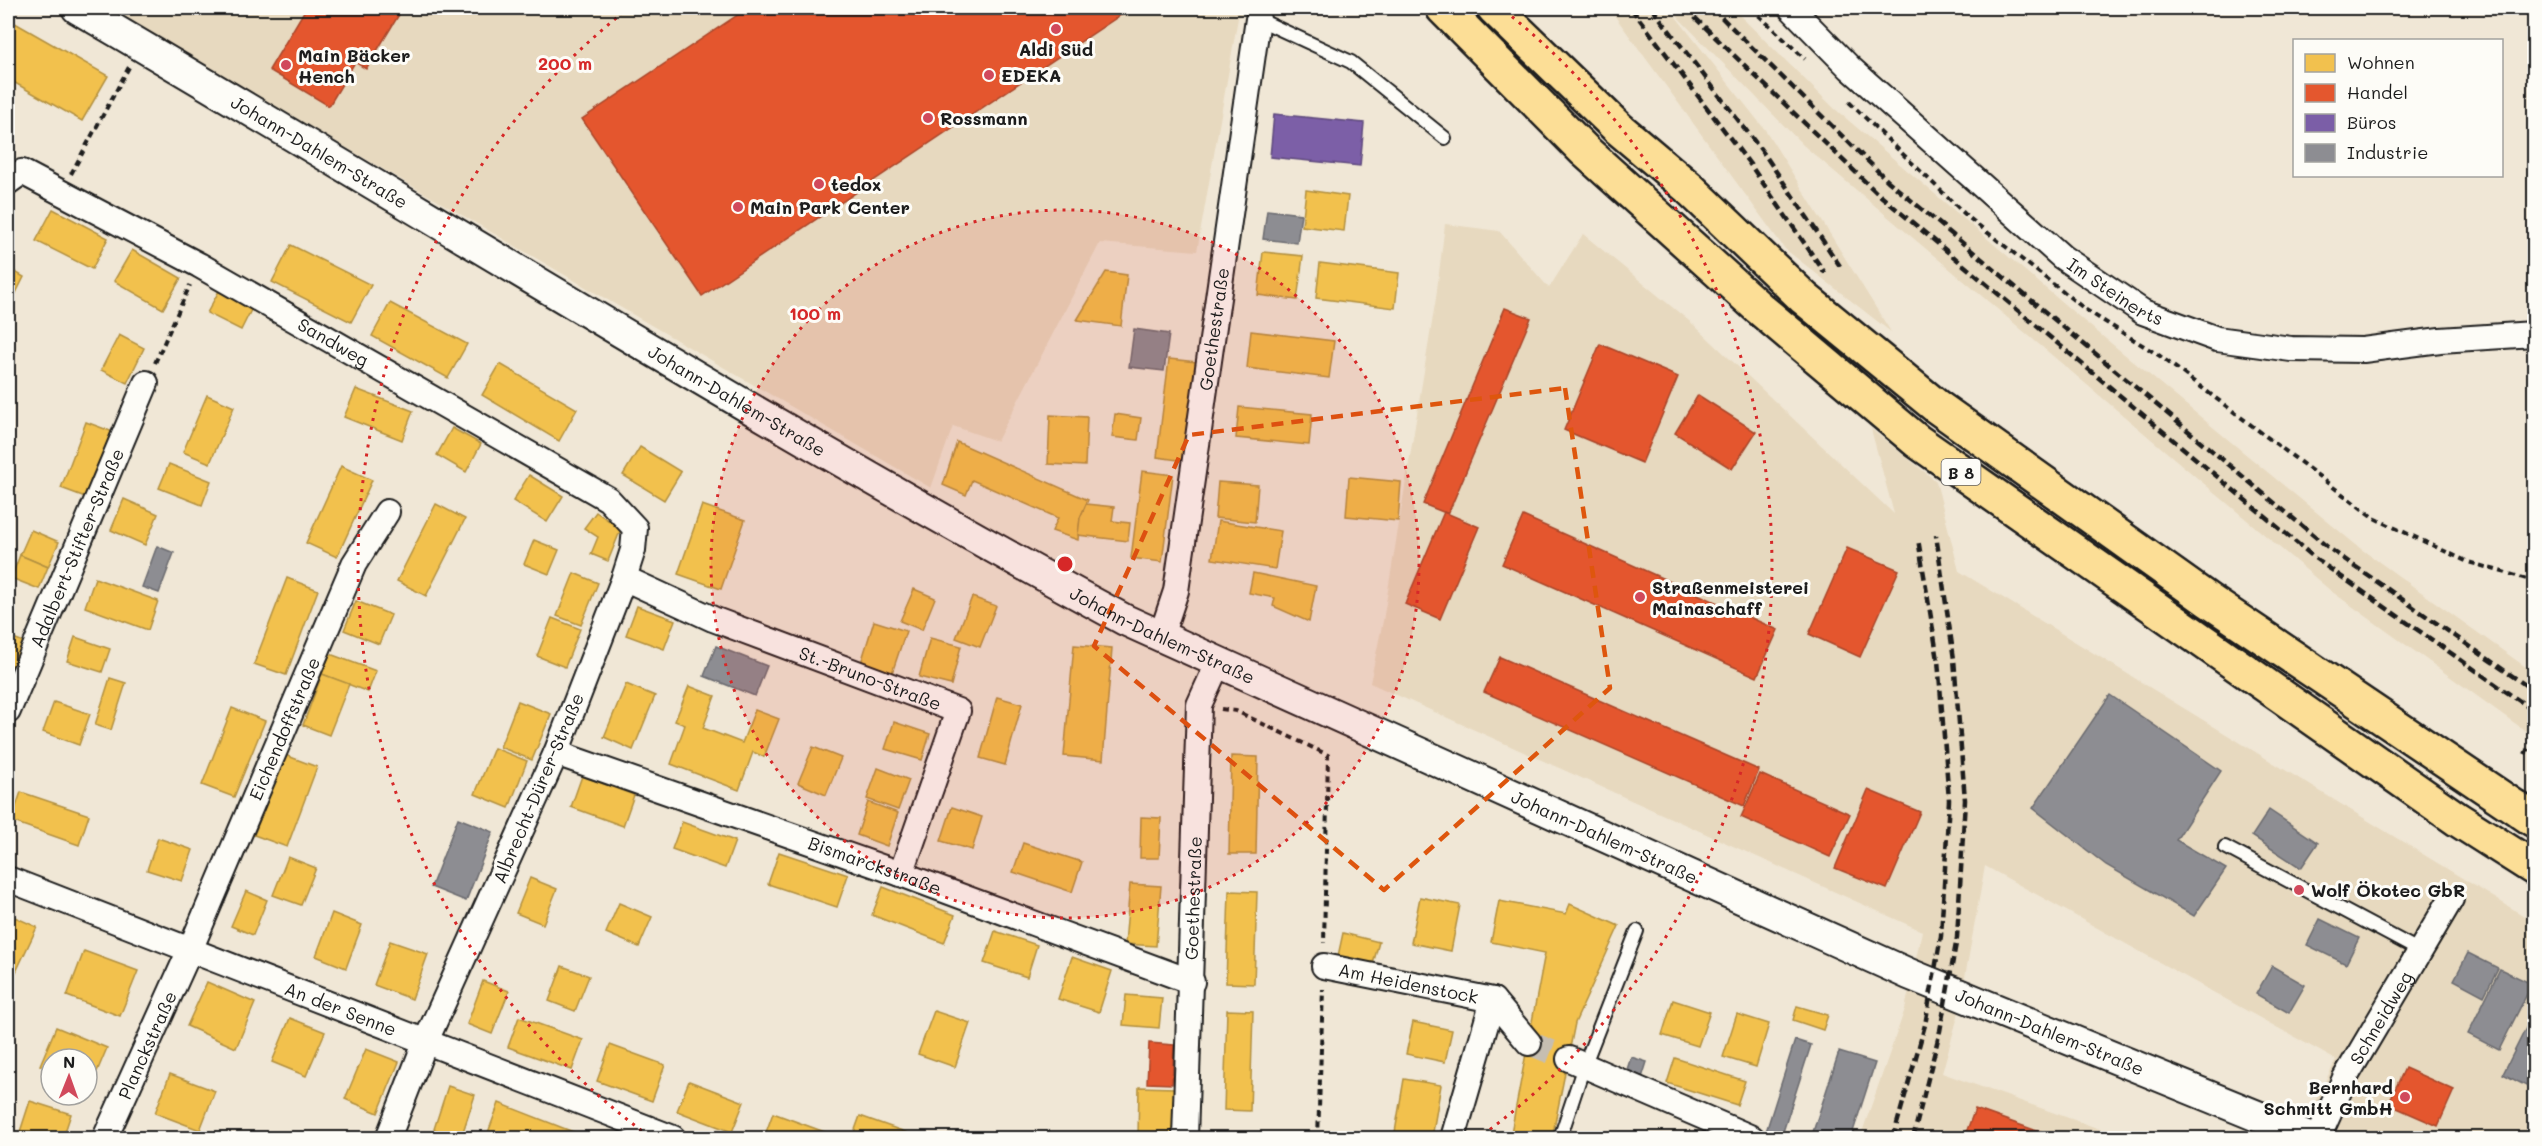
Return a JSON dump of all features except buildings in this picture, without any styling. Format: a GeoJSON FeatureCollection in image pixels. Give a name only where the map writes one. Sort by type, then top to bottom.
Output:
{"type":"FeatureCollection","features":[{"type":"Feature","properties":{"kind":"highway","name":"B 8"},"geometry":{"type":"LineString","coordinates":[[1443,8],[1585,151],[1759,308],[1917,441],[2438,806],[2535,868]]}},
{"type":"Feature","properties":{"kind":"highway","name":"B 8"},"geometry":{"type":"LineString","coordinates":[[1494,8],[1618,128],[1689,188],[1804,298],[1936,406],[2208,600],[2535,820]]}},
{"type":"Feature","properties":{"kind":"street","name":"Johann-Dahlem-Straße"},"geometry":{"type":"LineString","coordinates":[[77,8],[355,171],[696,377],[1034,572],[1125,620],[1909,974],[2311,1138]]}},
{"type":"Feature","properties":{"kind":"street","name":"Im Steinerts"},"geometry":{"type":"LineString","coordinates":[[1791,8],[1850,68],[2062,257],[2144,312],[2217,339],[2291,349],[2363,350],[2440,340],[2535,334]]}},
{"type":"Feature","properties":{"kind":"street","name":"Goethestraße"},"geometry":{"type":"LineString","coordinates":[[1161,636],[1176,591],[1258,19]]}},
{"type":"Feature","properties":{"kind":"street","name":"Sandweg"},"geometry":{"type":"LineString","coordinates":[[15,177],[61,193],[199,265],[608,499],[634,528]]}},
{"type":"Feature","properties":{"kind":"street","name":"Adalbert-Stifter-Straße"},"geometry":{"type":"LineString","coordinates":[[8,711],[146,383]]}},
{"type":"Feature","properties":{"kind":"street","name":"Eichendoffstraße"},"geometry":{"type":"LineString","coordinates":[[190,950],[354,564],[387,512]]}},
{"type":"Feature","properties":{"kind":"street","name":"Albrecht-Dürer-Straße"},"geometry":{"type":"LineString","coordinates":[[387,1138],[425,1043],[556,753],[624,578],[633,550],[634,528]]}},
{"type":"Feature","properties":{"kind":"street","name":"St.-Bruno-Straße"},"geometry":{"type":"LineString","coordinates":[[624,578],[713,619],[958,711],[901,874]]}},
{"type":"Feature","properties":{"kind":"street","name":"Goethestraße"},"geometry":{"type":"LineString","coordinates":[[1185,1138],[1192,982],[1199,705],[1219,661]]}},
{"type":"Feature","properties":{"kind":"street","name":"Bismarckstraße"},"geometry":{"type":"LineString","coordinates":[[556,753],[901,874],[1192,982]]}},
{"type":"Feature","properties":{"kind":"street","name":"An der Senne"},"geometry":{"type":"LineString","coordinates":[[8,879],[673,1138]]}},
{"type":"Feature","properties":{"kind":"street","name":"Schneidweg"},"geometry":{"type":"LineString","coordinates":[[2318,1138],[2344,1078],[2451,899]]}},
{"type":"Feature","properties":{"kind":"street","name":"Planckstraße"},"geometry":{"type":"LineString","coordinates":[[105,1138],[190,950]]}},
{"type":"Feature","properties":{"kind":"street","name":"Am Heidenstock"},"geometry":{"type":"LineString","coordinates":[[1324,966],[1492,1000],[1529,1043]]}},
{"type":"Feature","properties":{"kind":"street","name":"Am Heidenstock"},"geometry":{"type":"LineString","coordinates":[[1453,1138],[1492,1000]]}},
{"type":"Feature","properties":{"kind":"street"},"geometry":{"type":"LineString","coordinates":[[1576,1063],[1752,1138]]}},
{"type":"Feature","properties":{"kind":"lane"},"geometry":{"type":"LineString","coordinates":[[1258,19],[1351,62],[1445,138]]}},
{"type":"Feature","properties":{"kind":"lane"},"geometry":{"type":"LineString","coordinates":[[2225,847],[2420,951]]}},
{"type":"Feature","properties":{"kind":"lane"},"geometry":{"type":"LineString","coordinates":[[1560,1138],[1576,1063],[1637,931]]}},
{"type":"Feature","properties":{"kind":"path"},"geometry":{"type":"LineString","coordinates":[[61,193],[141,45]]}},
{"type":"Feature","properties":{"kind":"path"},"geometry":{"type":"LineString","coordinates":[[146,383],[199,265]]}},
{"type":"Feature","properties":{"kind":"path"},"geometry":{"type":"LineString","coordinates":[[2323,479],[2374,518],[2468,562],[2535,581]]}},
{"type":"Feature","properties":{"kind":"path"},"geometry":{"type":"LineString","coordinates":[[1199,705],[1236,711],[1328,755],[1318,1138]]}},
{"type":"Feature","properties":{"kind":"path"},"geometry":{"type":"LineString","coordinates":[[2525,754],[2535,735]]}},
{"type":"Feature","properties":{"kind":"highlighted area"},"geometry":{"type":"Polygon","coordinates":[[[1565,388],[1610,688],[1384,890],[1094,646],[1189,435],[1565,388]]]}},
{"type":"Feature","properties":{"kind":"shaded area"},"geometry":{"type":"Polygon","coordinates":[[[109,8],[1247,8],[1238,18],[1197,251],[1100,243],[997,441],[953,426],[931,488],[109,8]]]}},
{"type":"Feature","properties":{"kind":"shaded area"},"geometry":{"type":"Polygon","coordinates":[[[1609,8],[1669,8],[1766,131],[1891,332],[1785,249],[1609,8]]]}},
{"type":"Feature","properties":{"kind":"shaded area"},"geometry":{"type":"Polygon","coordinates":[[[1669,8],[1732,8],[1835,109],[2084,321],[2361,549],[2534,673],[2534,737],[2331,591],[1803,145],[1669,8]]]}},
{"type":"Feature","properties":{"kind":"shaded area"},"geometry":{"type":"Polygon","coordinates":[[[1445,224],[1499,231],[1549,288],[1583,234],[1694,325],[1894,514],[1871,429],[1936,481],[1959,571],[2534,922],[2534,1138],[2354,1138],[2305,1121],[2336,1060],[1985,866],[1958,1016],[1942,1073],[2125,1138],[1860,1138],[1905,1009],[1922,931],[1370,683],[1383,621],[1436,298],[1445,224]]]}},
{"type":"Feature","properties":{"kind":"tunnel"},"geometry":{"type":"LineString","coordinates":[[1529,1043],[1569,1059]]}},
{"type":"Feature","properties":{"kind":"railway"},"geometry":{"type":"LineString","coordinates":[[1631,8],[1749,163],[1825,273]]}},
{"type":"Feature","properties":{"kind":"railway"},"geometry":{"type":"LineString","coordinates":[[1652,8],[1765,155],[1840,266]]}},
{"type":"Feature","properties":{"kind":"railway"},"geometry":{"type":"LineString","coordinates":[[1685,8],[1876,192],[2316,559],[2534,711]]}},
{"type":"Feature","properties":{"kind":"railway"},"geometry":{"type":"LineString","coordinates":[[1712,8],[1888,181],[2330,549],[2534,691]]}},
{"type":"Feature","properties":{"kind":"railway"},"geometry":{"type":"LineString","coordinates":[[1913,1138],[1940,1031],[1957,938],[1965,800],[1954,659],[1936,535]]}},
{"type":"Feature","properties":{"kind":"railway"},"geometry":{"type":"LineString","coordinates":[[1893,1138],[1925,1025],[1941,936],[1949,800],[1938,660],[1918,539]]}},
{"type":"Feature","properties":{"kind":"place","name":"Aldi Süd"},"geometry":{"type":"Point","coordinates":[1056,29]}},
{"type":"Feature","properties":{"kind":"place","name":"Main Bäcker Hench"},"geometry":{"type":"Point","coordinates":[286,65]}},
{"type":"Feature","properties":{"kind":"place","name":"EDEKA"},"geometry":{"type":"Point","coordinates":[989,75]}},
{"type":"Feature","properties":{"kind":"place","name":"Rossmann"},"geometry":{"type":"Point","coordinates":[928,118]}},
{"type":"Feature","properties":{"kind":"place","name":"tedox"},"geometry":{"type":"Point","coordinates":[819,184]}},
{"type":"Feature","properties":{"kind":"place","name":"Main Park Center"},"geometry":{"type":"Point","coordinates":[738,207]}},
{"type":"Feature","properties":{"kind":"place","name":"Straßenmeisterei Mainaschaff"},"geometry":{"type":"Point","coordinates":[1640,597]}},
{"type":"Feature","properties":{"kind":"place","name":"Wolf Ökotec GbR"},"geometry":{"type":"Point","coordinates":[2299,890]}},
{"type":"Feature","properties":{"kind":"place","name":"Bernhard Schmitt GmbH"},"geometry":{"type":"Point","coordinates":[2405,1097]}}]}
